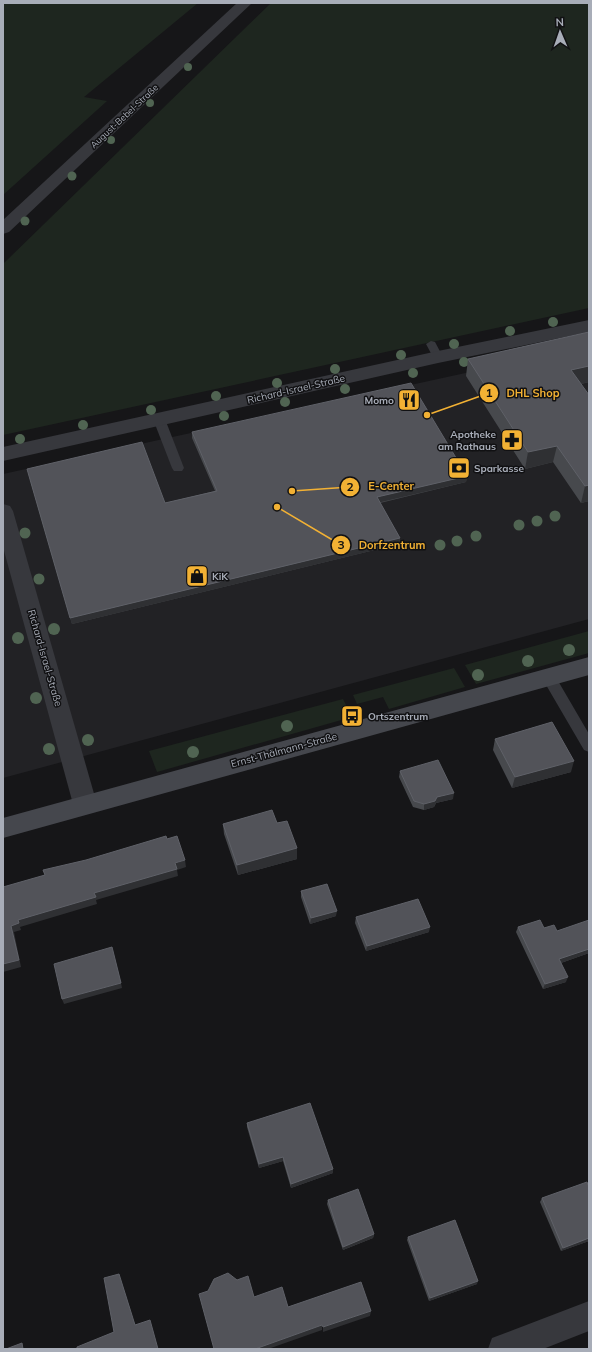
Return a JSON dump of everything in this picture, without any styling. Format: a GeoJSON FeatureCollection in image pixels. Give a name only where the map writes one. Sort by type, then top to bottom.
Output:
{"type":"FeatureCollection","features":[{"type":"Feature","properties":{"kind":"street","name":"August-Bebel-Straße"},"geometry":{"type":"LineString","coordinates":[[3,229],[245,3]]}},
{"type":"Feature","properties":{"kind":"street","name":"Richard-Israel-Straße"},"geometry":{"type":"LineString","coordinates":[[3,454],[159,419],[435,350],[589,326]]}},
{"type":"Feature","properties":{"kind":"street","name":"Richard-Israel-Straße"},"geometry":{"type":"LineString","coordinates":[[3,511],[85,804]]}},
{"type":"Feature","properties":{"kind":"street","name":"Ernst-Thälmann-Straße"},"geometry":{"type":"LineString","coordinates":[[3,828],[85,804],[589,666]]}},
{"type":"Feature","properties":{"kind":"street"},"geometry":{"type":"LineString","coordinates":[[503,1349],[589,1316]]}},
{"type":"Feature","properties":{"kind":"lane"},"geometry":{"type":"LineString","coordinates":[[159,419],[178,468]]}},
{"type":"Feature","properties":{"kind":"lane"},"geometry":{"type":"LineString","coordinates":[[548,678],[589,746]]}},
{"type":"Feature","properties":{"kind":"shaded area"},"geometry":{"type":"Polygon","coordinates":[[[3,3],[198,3],[84,97],[107,101],[3,195],[3,3]]]}},
{"type":"Feature","properties":{"kind":"shaded area"},"geometry":{"type":"Polygon","coordinates":[[[271,3],[589,3],[589,308],[3,435],[3,264],[271,3]]]}},
{"type":"Feature","properties":{"kind":"shaded area"},"geometry":{"type":"Polygon","coordinates":[[[589,346],[589,619],[3,778],[3,474],[589,346]]]}},
{"type":"Feature","properties":{"kind":"shaded area"},"geometry":{"type":"Polygon","coordinates":[[[589,631],[589,653],[476,684],[465,665],[589,631]]]}},
{"type":"Feature","properties":{"kind":"shaded area"},"geometry":{"type":"Polygon","coordinates":[[[454,668],[465,687],[389,709],[383,697],[357,704],[353,695],[454,668]]]}},
{"type":"Feature","properties":{"kind":"shaded area"},"geometry":{"type":"Polygon","coordinates":[[[343,699],[352,717],[157,772],[149,751],[343,699]]]}},
{"type":"Feature","properties":{"kind":"building"},"geometry":{"type":"Polygon","coordinates":[[[589,332],[589,366],[571,370],[589,395],[589,485],[585,486],[557,446],[528,452],[468,359],[589,332]]]}},
{"type":"Feature","properties":{"kind":"building"},"geometry":{"type":"Polygon","coordinates":[[[411,383],[467,476],[377,497],[400,538],[70,618],[27,469],[142,442],[165,503],[217,491],[192,432],[411,383]]]}},
{"type":"Feature","properties":{"kind":"building"},"geometry":{"type":"Polygon","coordinates":[[[552,722],[574,761],[515,777],[495,739],[552,722]]]}},
{"type":"Feature","properties":{"kind":"building"},"geometry":{"type":"Polygon","coordinates":[[[438,760],[454,793],[437,797],[435,801],[424,804],[414,801],[400,771],[438,760]]]}},
{"type":"Feature","properties":{"kind":"building"},"geometry":{"type":"Polygon","coordinates":[[[272,810],[277,823],[287,821],[297,848],[237,865],[223,824],[272,810]]]}},
{"type":"Feature","properties":{"kind":"building"},"geometry":{"type":"Polygon","coordinates":[[[166,836],[167,839],[177,836],[185,860],[175,863],[177,869],[94,893],[96,897],[18,920],[19,923],[11,926],[19,960],[3,964],[3,887],[45,875],[43,870],[86,860],[166,836]]]}},
{"type":"Feature","properties":{"kind":"building"},"geometry":{"type":"Polygon","coordinates":[[[327,884],[337,911],[311,918],[301,891],[327,884]]]}},
{"type":"Feature","properties":{"kind":"building"},"geometry":{"type":"Polygon","coordinates":[[[418,899],[430,927],[367,946],[356,917],[418,899]]]}},
{"type":"Feature","properties":{"kind":"building"},"geometry":{"type":"Polygon","coordinates":[[[540,920],[544,928],[554,925],[557,931],[589,920],[589,949],[559,959],[568,977],[545,984],[518,927],[540,920]]]}},
{"type":"Feature","properties":{"kind":"building"},"geometry":{"type":"Polygon","coordinates":[[[112,947],[121,983],[62,999],[54,964],[112,947]]]}},
{"type":"Feature","properties":{"kind":"building"},"geometry":{"type":"Polygon","coordinates":[[[310,1103],[333,1169],[291,1184],[283,1157],[259,1164],[247,1123],[310,1103]]]}},
{"type":"Feature","properties":{"kind":"building"},"geometry":{"type":"Polygon","coordinates":[[[587,1182],[589,1187],[589,1238],[563,1248],[542,1198],[587,1182]]]}},
{"type":"Feature","properties":{"kind":"building"},"geometry":{"type":"Polygon","coordinates":[[[358,1189],[374,1234],[343,1247],[328,1200],[358,1189]]]}},
{"type":"Feature","properties":{"kind":"building"},"geometry":{"type":"Polygon","coordinates":[[[455,1220],[478,1281],[430,1298],[408,1237],[455,1220]]]}},
{"type":"Feature","properties":{"kind":"building"},"geometry":{"type":"Polygon","coordinates":[[[228,1273],[237,1280],[248,1276],[254,1297],[282,1287],[288,1307],[361,1282],[371,1311],[323,1327],[322,1325],[255,1349],[214,1349],[199,1294],[208,1291],[214,1279],[228,1273]]]}},
{"type":"Feature","properties":{"kind":"building"},"geometry":{"type":"Polygon","coordinates":[[[119,1274],[135,1325],[150,1320],[158,1349],[77,1349],[77,1347],[114,1332],[104,1278],[119,1274]]]}},
{"type":"Feature","properties":{"kind":"building"},"geometry":{"type":"Polygon","coordinates":[[[22,1343],[23,1349],[6,1349],[22,1343]]]}},
{"type":"Feature","properties":{"kind":"place","name":"Momo"},"geometry":{"type":"Point","coordinates":[409,400]}},
{"type":"Feature","properties":{"kind":"place","name":"DHL Shop"},"geometry":{"type":"Point","coordinates":[427,415]}},
{"type":"Feature","properties":{"kind":"place","name":"Apotheke am Rathaus"},"geometry":{"type":"Point","coordinates":[512,440]}},
{"type":"Feature","properties":{"kind":"place","name":"Sparkasse"},"geometry":{"type":"Point","coordinates":[459,468]}},
{"type":"Feature","properties":{"kind":"place","name":"E-Center"},"geometry":{"type":"Point","coordinates":[292,491]}},
{"type":"Feature","properties":{"kind":"place","name":"Dorfzentrum"},"geometry":{"type":"Point","coordinates":[277,507]}},
{"type":"Feature","properties":{"kind":"place","name":"KiK"},"geometry":{"type":"Point","coordinates":[197,576]}},
{"type":"Feature","properties":{"kind":"place","name":"Ortszentrum"},"geometry":{"type":"Point","coordinates":[352,716]}}]}
